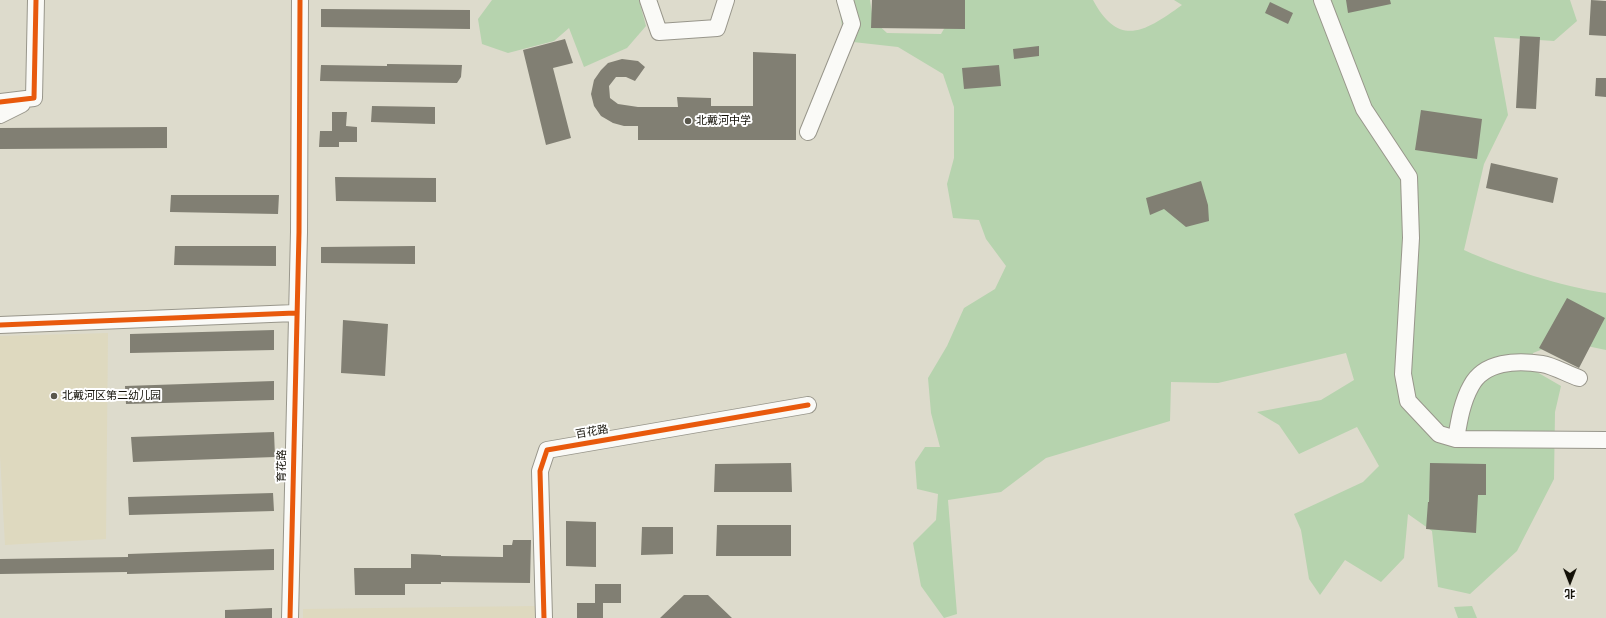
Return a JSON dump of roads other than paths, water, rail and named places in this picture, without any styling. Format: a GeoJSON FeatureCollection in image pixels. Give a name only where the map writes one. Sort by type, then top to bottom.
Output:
{"type":"FeatureCollection","features":[{"type":"Feature","properties":{"kind":"street"},"geometry":{"type":"LineString","coordinates":[[34,98],[36,0]]}},
{"type":"Feature","properties":{"kind":"street","name":"育花路"},"geometry":{"type":"LineString","coordinates":[[290,618],[295,313],[299,232],[300,0]]}},
{"type":"Feature","properties":{"kind":"street"},"geometry":{"type":"LineString","coordinates":[[648,0],[659,32],[717,28],[726,0]]}},
{"type":"Feature","properties":{"kind":"street"},"geometry":{"type":"LineString","coordinates":[[808,132],[852,24],[846,0]]}},
{"type":"Feature","properties":{"kind":"street"},"geometry":{"type":"LineString","coordinates":[[1322,0],[1364,109],[1409,178],[1411,238],[1403,374],[1408,401],[1439,434],[1456,438],[1606,440]]}},
{"type":"Feature","properties":{"kind":"street"},"geometry":{"type":"LineString","coordinates":[[0,102],[34,98]]}},
{"type":"Feature","properties":{"kind":"street"},"geometry":{"type":"LineString","coordinates":[[0,115],[34,98]]}},
{"type":"Feature","properties":{"kind":"street"},"geometry":{"type":"LineString","coordinates":[[0,325],[295,313]]}},
{"type":"Feature","properties":{"kind":"street"},"geometry":{"type":"LineString","coordinates":[[1456,438],[1462,406],[1471,385],[1487,370],[1507,362],[1543,364],[1579,378]]}},
{"type":"Feature","properties":{"kind":"street","name":"百花路"},"geometry":{"type":"LineString","coordinates":[[544,618],[540,471],[547,450],[808,405]]}},
{"type":"Feature","properties":{"kind":"place","name":"北戴河中学"},"geometry":{"type":"Point","coordinates":[688,121]}},
{"type":"Feature","properties":{"kind":"place","name":"北戴河区第二幼儿园"},"geometry":{"type":"Point","coordinates":[54,396]}}]}
